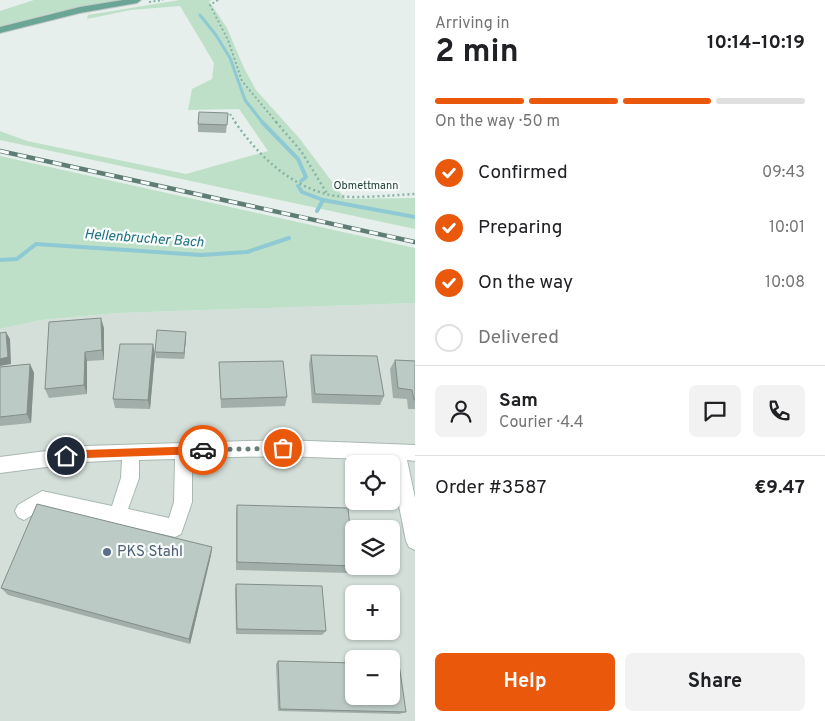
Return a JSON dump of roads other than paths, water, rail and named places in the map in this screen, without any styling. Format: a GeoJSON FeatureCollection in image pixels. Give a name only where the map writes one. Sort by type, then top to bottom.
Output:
{"type":"FeatureCollection","features":[{"type":"Feature","properties":{"kind":"main road"},"geometry":{"type":"LineString","coordinates":[[0,30],[80,10],[137,0]]}},
{"type":"Feature","properties":{"kind":"street"},"geometry":{"type":"LineString","coordinates":[[0,465],[85,454],[184,450],[283,448],[406,452],[415,541]]}},
{"type":"Feature","properties":{"kind":"street"},"geometry":{"type":"LineString","coordinates":[[24,511],[42,500],[175,528],[183,502],[184,450]]}},
{"type":"Feature","properties":{"kind":"street"},"geometry":{"type":"LineString","coordinates":[[117,516],[130,478],[131,452]]}},
{"type":"Feature","properties":{"kind":"waterway"},"geometry":{"type":"LineString","coordinates":[[200,15],[216,35],[230,58],[245,100],[263,123]]}},
{"type":"Feature","properties":{"kind":"waterway"},"geometry":{"type":"LineString","coordinates":[[262,122],[298,159],[306,177],[301,181]]}},
{"type":"Feature","properties":{"kind":"waterway"},"geometry":{"type":"LineString","coordinates":[[298,186],[302,192],[323,200]]}},
{"type":"Feature","properties":{"kind":"waterway","name":"Hellenbrucher Bach"},"geometry":{"type":"LineString","coordinates":[[317,211],[323,200]]}},
{"type":"Feature","properties":{"kind":"waterway","name":"Hellenbrucher Bach"},"geometry":{"type":"LineString","coordinates":[[323,200],[415,217]]}},
{"type":"Feature","properties":{"kind":"waterway","name":"Hellenbrucher Bach"},"geometry":{"type":"LineString","coordinates":[[0,260],[17,259],[36,244],[201,255],[247,252],[289,238]]}},
{"type":"Feature","properties":{"kind":"railway"},"geometry":{"type":"LineString","coordinates":[[0,151],[415,242]]}},
{"type":"Feature","properties":{"kind":"place","name":"PKS Stahl"},"geometry":{"type":"Point","coordinates":[107,552]}}]}
